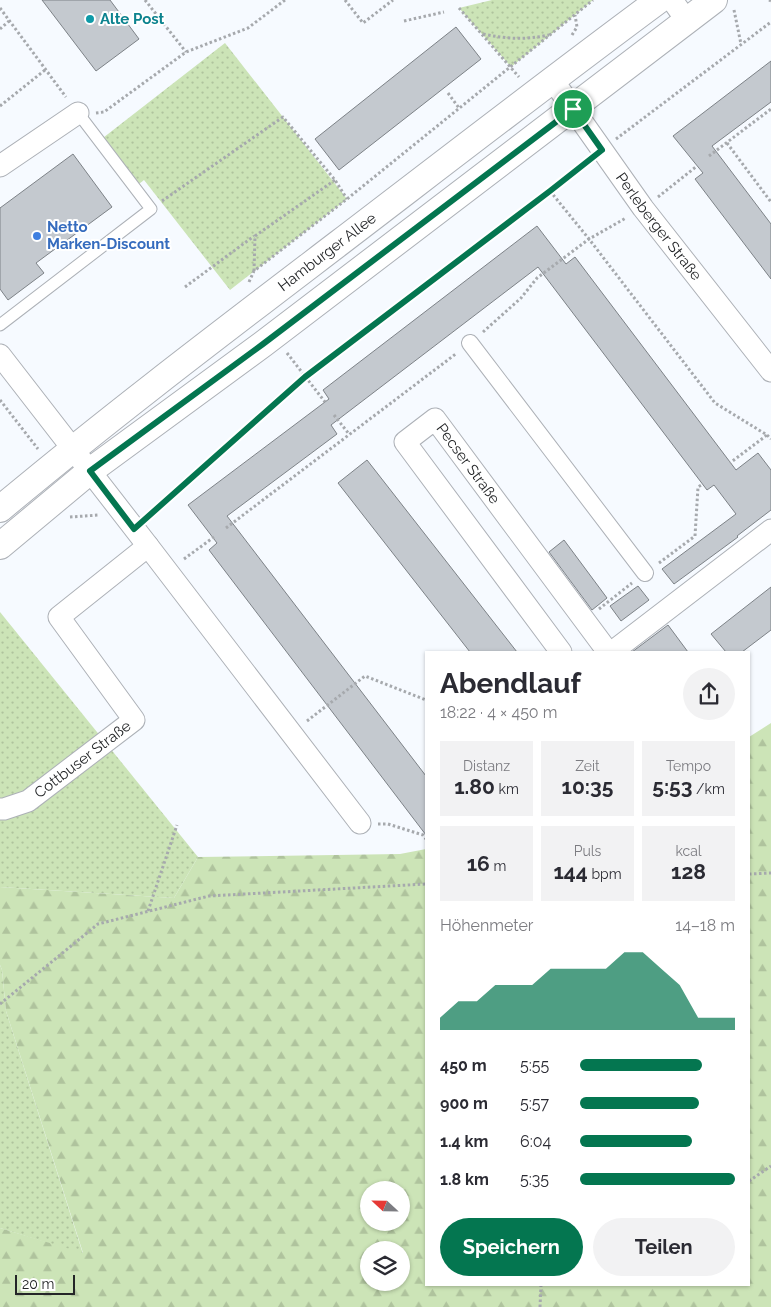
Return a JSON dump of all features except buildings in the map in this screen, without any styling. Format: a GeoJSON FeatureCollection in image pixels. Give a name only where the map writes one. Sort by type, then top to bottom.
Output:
{"type":"FeatureCollection","features":[{"type":"Feature","properties":{"kind":"street","name":"Hamburger Allee"},"geometry":{"type":"LineString","coordinates":[[0,509],[73,449],[253,308],[658,0]]}},
{"type":"Feature","properties":{"kind":"street"},"geometry":{"type":"LineString","coordinates":[[672,0],[687,21]]}},
{"type":"Feature","properties":{"kind":"street"},"geometry":{"type":"LineString","coordinates":[[0,546],[90,471],[263,344],[687,21],[724,4]]}},
{"type":"Feature","properties":{"kind":"street","name":"Perleberger Straße"},"geometry":{"type":"LineString","coordinates":[[552,79],[643,208],[771,372]]}},
{"type":"Feature","properties":{"kind":"street"},"geometry":{"type":"LineString","coordinates":[[0,166],[78,113]]}},
{"type":"Feature","properties":{"kind":"street"},"geometry":{"type":"LineString","coordinates":[[470,343],[645,573]]}},
{"type":"Feature","properties":{"kind":"street"},"geometry":{"type":"LineString","coordinates":[[0,355],[360,822]]}},
{"type":"Feature","properties":{"kind":"street","name":"Pecser Straße"},"geometry":{"type":"LineString","coordinates":[[560,651],[405,442],[436,419],[607,651]]}},
{"type":"Feature","properties":{"kind":"street"},"geometry":{"type":"LineString","coordinates":[[613,651],[771,530]]}},
{"type":"Feature","properties":{"kind":"street","name":"Cottbuser Straße"},"geometry":{"type":"LineString","coordinates":[[0,809],[4,810],[28,801],[134,720],[59,617],[148,546]]}},
{"type":"Feature","properties":{"kind":"lane"},"geometry":{"type":"LineString","coordinates":[[0,325],[151,209],[78,113]]}},
{"type":"Feature","properties":{"kind":"path"},"geometry":{"type":"LineString","coordinates":[[145,0],[186,52]]}},
{"type":"Feature","properties":{"kind":"path"},"geometry":{"type":"LineString","coordinates":[[0,8],[78,113],[104,112],[186,52],[248,28],[285,0]]}},
{"type":"Feature","properties":{"kind":"path"},"geometry":{"type":"LineString","coordinates":[[345,0],[363,23],[393,0]]}},
{"type":"Feature","properties":{"kind":"path"},"geometry":{"type":"LineString","coordinates":[[246,286],[254,271],[347,200],[592,0]]}},
{"type":"Feature","properties":{"kind":"path"},"geometry":{"type":"LineString","coordinates":[[724,4],[741,44]]}},
{"type":"Feature","properties":{"kind":"path"},"geometry":{"type":"LineString","coordinates":[[459,8],[520,77]]}},
{"type":"Feature","properties":{"kind":"path"},"geometry":{"type":"LineString","coordinates":[[404,21],[444,12]]}},
{"type":"Feature","properties":{"kind":"path"},"geometry":{"type":"LineString","coordinates":[[0,29],[9,21]]}},
{"type":"Feature","properties":{"kind":"path"},"geometry":{"type":"LineString","coordinates":[[134,529],[305,377],[771,22]]}},
{"type":"Feature","properties":{"kind":"path"},"geometry":{"type":"LineString","coordinates":[[482,34],[517,39],[549,35]]}},
{"type":"Feature","properties":{"kind":"path"},"geometry":{"type":"LineString","coordinates":[[0,106],[45,70]]}},
{"type":"Feature","properties":{"kind":"path"},"geometry":{"type":"LineString","coordinates":[[448,93],[459,108]]}},
{"type":"Feature","properties":{"kind":"path"},"geometry":{"type":"LineString","coordinates":[[709,156],[771,109]]}},
{"type":"Feature","properties":{"kind":"path"},"geometry":{"type":"LineString","coordinates":[[151,209],[283,117],[335,180],[347,200]]}},
{"type":"Feature","properties":{"kind":"path"},"geometry":{"type":"LineString","coordinates":[[727,143],[771,202]]}},
{"type":"Feature","properties":{"kind":"path"},"geometry":{"type":"LineString","coordinates":[[226,528],[470,343],[521,298],[537,278],[589,239],[643,208],[697,166]]}},
{"type":"Feature","properties":{"kind":"path"},"geometry":{"type":"LineString","coordinates":[[185,287],[335,180]]}},
{"type":"Feature","properties":{"kind":"path"},"geometry":{"type":"LineString","coordinates":[[550,191],[715,403],[771,439]]}},
{"type":"Feature","properties":{"kind":"path"},"geometry":{"type":"LineString","coordinates":[[254,271],[255,236]]}},
{"type":"Feature","properties":{"kind":"path"},"geometry":{"type":"LineString","coordinates":[[285,351],[325,402]]}},
{"type":"Feature","properties":{"kind":"path"},"geometry":{"type":"LineString","coordinates":[[0,400],[39,450]]}},
{"type":"Feature","properties":{"kind":"path"},"geometry":{"type":"LineString","coordinates":[[334,415],[349,434]]}},
{"type":"Feature","properties":{"kind":"path"},"geometry":{"type":"LineString","coordinates":[[730,463],[767,435]]}},
{"type":"Feature","properties":{"kind":"path"},"geometry":{"type":"LineString","coordinates":[[168,572],[214,537]]}},
{"type":"Feature","properties":{"kind":"path"},"geometry":{"type":"LineString","coordinates":[[291,733],[365,676],[425,700]]}},
{"type":"Feature","properties":{"kind":"path"},"geometry":{"type":"LineString","coordinates":[[360,822],[388,824],[423,835],[425,838]]}},
{"type":"Feature","properties":{"kind":"path"},"geometry":{"type":"LineString","coordinates":[[148,911],[177,825]]}},
{"type":"Feature","properties":{"kind":"path"},"geometry":{"type":"LineString","coordinates":[[750,874],[771,873]]}},
{"type":"Feature","properties":{"kind":"path"},"geometry":{"type":"LineString","coordinates":[[0,1004],[98,924],[209,896],[425,884]]}},
{"type":"Feature","properties":{"kind":"path"},"geometry":{"type":"LineString","coordinates":[[750,1180],[771,1166]]}},
{"type":"Feature","properties":{"kind":"path"},"geometry":{"type":"LineString","coordinates":[[540,1307],[541,1286]]}},
{"type":"Feature","properties":{"kind":"green space"},"geometry":{"type":"Polygon","coordinates":[[[492,0],[593,0],[511,67],[459,8],[492,0]]]}},
{"type":"Feature","properties":{"kind":"green space"},"geometry":{"type":"Polygon","coordinates":[[[225,43],[347,199],[230,290],[144,180],[135,187],[99,141],[225,43]]]}},
{"type":"Feature","properties":{"kind":"green space"},"geometry":{"type":"Polygon","coordinates":[[[0,612],[198,857],[174,898],[0,887],[0,612]]]}},
{"type":"Feature","properties":{"kind":"green space"},"geometry":{"type":"Polygon","coordinates":[[[771,723],[771,1307],[0,1307],[0,1228],[83,1253],[6,1011],[0,965],[0,887],[174,898],[198,857],[400,854],[425,849],[425,1286],[750,1286],[750,736],[771,723]]]}},
{"type":"Feature","properties":{"kind":"green space"},"geometry":{"type":"Polygon","coordinates":[[[0,965],[6,1011],[83,1254],[0,1228],[0,965]]]}},
{"type":"Feature","properties":{"kind":"place","name":"Alte Post"},"geometry":{"type":"Point","coordinates":[90,19]}},
{"type":"Feature","properties":{"kind":"place","name":"Netto Marken-Discount"},"geometry":{"type":"Point","coordinates":[37,236]}},
{"type":"Feature","properties":{"kind":"route"},"geometry":{"type":"LineString","coordinates":[[573,109],[602,150],[305,377],[134,529],[90,471],[263,344],[573,109]]}}]}
